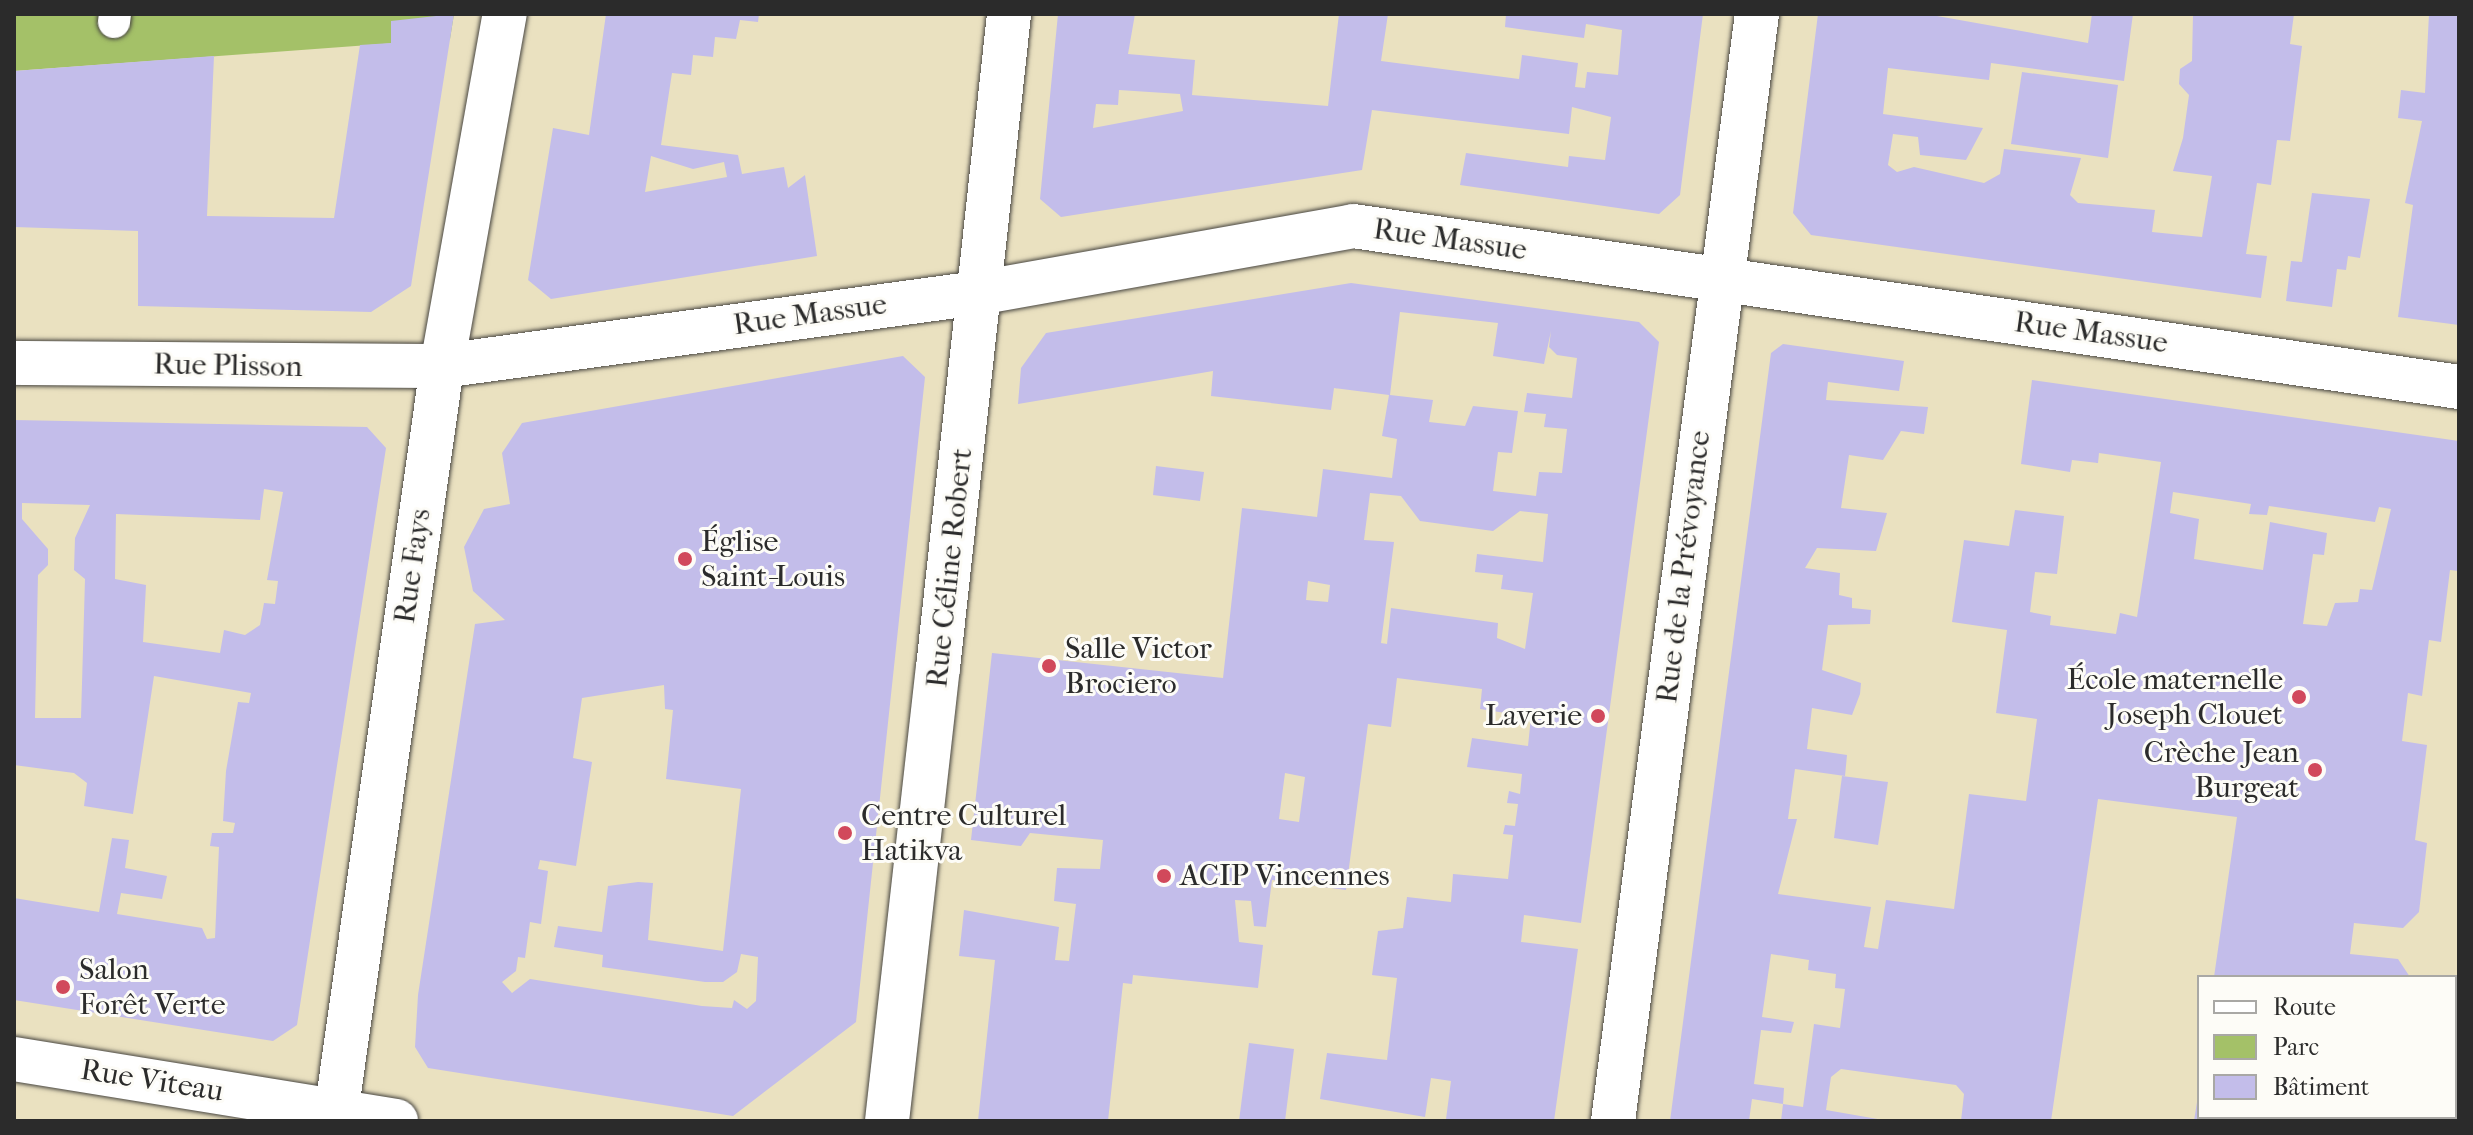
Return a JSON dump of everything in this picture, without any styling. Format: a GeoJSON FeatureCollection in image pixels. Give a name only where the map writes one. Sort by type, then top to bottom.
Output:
{"type":"FeatureCollection","features":[{"type":"Feature","properties":{"kind":"street","name":"Rue Fays"},"geometry":{"type":"LineString","coordinates":[[336,1117],[442,366],[505,14]]}},
{"type":"Feature","properties":{"kind":"street","name":"Rue Céline Robert"},"geometry":{"type":"LineString","coordinates":[[887,1121],[1009,14]]}},
{"type":"Feature","properties":{"kind":"street","name":"Rue de la Prévoyance"},"geometry":{"type":"LineString","coordinates":[[1613,1121],[1757,14]]}},
{"type":"Feature","properties":{"kind":"street","name":"Rue Massue"},"geometry":{"type":"LineString","coordinates":[[442,366],[978,293],[1353,226],[2459,387]]}},
{"type":"Feature","properties":{"kind":"street","name":"Rue Plisson"},"geometry":{"type":"LineString","coordinates":[[14,363],[442,366]]}},
{"type":"Feature","properties":{"kind":"street","name":"Rue Viteau"},"geometry":{"type":"LineString","coordinates":[[14,1059],[336,1117],[396,1121]]}},
{"type":"Feature","properties":{"kind":"green space"},"geometry":{"type":"Polygon","coordinates":[[[14,14],[454,14],[450,39],[14,71],[14,14]]]}},
{"type":"Feature","properties":{"kind":"building"},"geometry":{"type":"Polygon","coordinates":[[[454,14],[411,286],[371,312],[138,306],[138,231],[14,227],[14,71],[214,56],[207,216],[334,218],[360,45],[391,43],[391,21],[454,14]]]}},
{"type":"Feature","properties":{"kind":"building"},"geometry":{"type":"Polygon","coordinates":[[[606,14],[759,14],[758,22],[740,20],[736,39],[715,37],[713,57],[693,55],[691,75],[672,73],[661,145],[738,155],[742,174],[784,167],[788,188],[805,175],[817,256],[551,299],[528,280],[553,128],[589,135],[606,14]],[[651,156],[645,192],[727,177],[724,162],[693,169],[651,156]]]}},
{"type":"Feature","properties":{"kind":"building"},"geometry":{"type":"Polygon","coordinates":[[[1058,14],[1135,14],[1128,54],[1195,60],[1192,95],[1328,106],[1339,14],[1388,14],[1381,61],[1519,79],[1522,55],[1578,63],[1575,87],[1585,88],[1587,72],[1618,75],[1622,30],[1586,24],[1584,38],[1505,27],[1506,14],[1703,14],[1680,195],[1659,214],[1460,185],[1466,153],[1568,167],[1569,156],[1605,160],[1611,117],[1572,107],[1569,134],[1372,110],[1362,170],[1061,217],[1040,199],[1058,14]],[[1119,90],[1118,105],[1096,104],[1093,128],[1183,111],[1180,94],[1119,90]]]}},
{"type":"Feature","properties":{"kind":"building"},"geometry":{"type":"Polygon","coordinates":[[[1818,14],[1937,16],[2088,43],[2092,14],[2133,14],[2124,81],[1991,63],[1989,80],[1888,68],[1883,114],[1983,128],[1966,160],[1920,155],[1918,137],[1893,134],[1888,165],[1897,172],[1914,167],[1984,183],[2000,174],[2004,149],[2081,158],[2070,195],[2078,203],[2155,210],[2152,232],[2202,237],[2212,176],[2173,171],[2183,138],[2189,95],[2179,84],[2180,69],[2192,61],[2193,14],[2294,14],[2290,44],[2302,46],[2290,141],[2277,140],[2271,185],[2257,183],[2246,254],[2267,256],[2261,298],[1811,235],[1793,213],[1818,14]]]}},
{"type":"Feature","properties":{"kind":"building"},"geometry":{"type":"Polygon","coordinates":[[[2429,14],[2459,14],[2459,325],[2398,317],[2413,205],[2405,203],[2422,121],[2398,118],[2401,90],[2425,93],[2429,14]]]}},
{"type":"Feature","properties":{"kind":"building"},"geometry":{"type":"Polygon","coordinates":[[[2022,72],[2118,85],[2108,158],[2011,144],[2022,72]]]}},
{"type":"Feature","properties":{"kind":"building"},"geometry":{"type":"Polygon","coordinates":[[[2312,193],[2370,199],[2360,258],[2348,256],[2346,270],[2337,269],[2332,307],[2286,301],[2291,261],[2302,262],[2312,193]]]}},
{"type":"Feature","properties":{"kind":"building"},"geometry":{"type":"Polygon","coordinates":[[[1351,283],[1639,322],[1659,342],[1581,923],[1524,915],[1521,942],[1578,949],[1554,1121],[1446,1119],[1451,1081],[1431,1078],[1425,1117],[1320,1099],[1327,1053],[1387,1060],[1397,978],[1372,975],[1378,931],[1403,928],[1407,897],[1451,902],[1453,874],[1508,879],[1513,835],[1503,834],[1505,825],[1515,826],[1518,804],[1507,803],[1509,791],[1520,794],[1522,774],[1467,767],[1472,738],[1528,746],[1531,717],[1480,709],[1482,689],[1397,678],[1391,727],[1368,724],[1346,890],[1272,880],[1266,927],[1254,926],[1251,901],[1235,900],[1239,942],[1263,945],[1258,988],[1133,975],[1132,984],[1123,983],[1108,1121],[978,1121],[995,960],[959,956],[964,910],[1059,927],[1055,960],[1069,961],[1076,904],[1054,901],[1057,868],[1100,869],[1103,840],[1030,833],[1021,846],[971,840],[992,653],[1223,678],[1242,508],[1317,517],[1323,469],[1392,478],[1397,439],[1382,436],[1389,395],[1334,388],[1331,410],[1211,396],[1213,371],[1018,404],[1021,368],[1046,333],[1351,283]],[[1400,312],[1390,395],[1433,400],[1429,422],[1465,426],[1473,406],[1518,411],[1512,453],[1498,452],[1493,491],[1536,496],[1539,472],[1562,473],[1567,429],[1544,427],[1546,414],[1524,412],[1527,393],[1572,398],[1577,358],[1557,355],[1549,347],[1551,331],[1544,364],[1493,356],[1498,323],[1400,312]],[[1370,493],[1364,540],[1394,542],[1381,643],[1387,644],[1391,608],[1498,623],[1497,638],[1525,649],[1533,593],[1501,589],[1503,575],[1475,572],[1477,554],[1543,562],[1548,514],[1520,511],[1493,531],[1420,521],[1401,496],[1370,493]],[[1308,581],[1306,600],[1328,602],[1330,585],[1308,581]],[[1285,773],[1279,819],[1299,822],[1305,777],[1285,773]]]}},
{"type":"Feature","properties":{"kind":"building"},"geometry":{"type":"Polygon","coordinates":[[[1783,344],[1904,361],[1899,391],[1828,382],[1826,400],[1928,407],[1924,434],[1901,431],[1883,460],[1849,455],[1841,508],[1887,513],[1876,551],[1817,548],[1805,568],[1840,573],[1839,595],[1852,598],[1852,608],[1871,610],[1870,624],[1828,625],[1822,670],[1861,683],[1860,694],[1852,715],[1812,708],[1807,749],[1847,755],[1845,776],[1795,769],[1788,819],[1797,819],[1778,894],[1871,907],[1864,947],[1878,949],[1886,900],[1954,909],[1969,794],[2026,801],[2037,719],[1996,713],[2007,630],[1952,622],[1964,540],[2009,546],[2015,510],[2064,516],[2057,574],[2035,572],[2030,612],[2051,616],[2050,625],[2116,634],[2120,613],[2137,617],[2161,462],[2099,453],[2098,463],[2072,460],[2070,472],[2021,464],[2032,380],[2459,441],[2459,571],[2450,570],[2441,642],[2429,640],[2422,696],[2408,693],[2402,741],[2427,745],[2415,840],[2427,843],[2419,912],[2403,928],[2354,923],[2350,954],[2398,959],[2409,975],[2214,975],[2237,817],[2098,799],[2051,1121],[1961,1121],[1964,1094],[1956,1085],[1841,1069],[1831,1077],[1826,1110],[1889,1121],[1781,1121],[1783,1104],[1752,1099],[1749,1121],[1670,1121],[1771,353],[1783,344]],[[2173,492],[2170,513],[2199,519],[2194,559],[2263,570],[2270,522],[2327,533],[2324,555],[2313,554],[2303,624],[2327,626],[2335,603],[2358,602],[2360,589],[2372,590],[2391,509],[2379,507],[2375,522],[2269,506],[2267,515],[2249,514],[2251,504],[2173,492]],[[1771,954],[1762,1017],[1794,1022],[1791,1033],[1761,1030],[1754,1084],[1784,1088],[1783,1104],[1803,1107],[1814,1024],[1840,1028],[1845,989],[1835,988],[1836,974],[1808,970],[1809,960],[1771,954]]]}},
{"type":"Feature","properties":{"kind":"building"},"geometry":{"type":"Polygon","coordinates":[[[903,356],[925,377],[856,1022],[733,1116],[428,1068],[415,1047],[418,995],[475,624],[505,620],[473,591],[464,547],[484,509],[510,504],[502,453],[522,423],[903,356]],[[664,685],[582,698],[573,758],[592,762],[576,866],[540,860],[538,869],[548,871],[541,924],[530,922],[525,958],[518,957],[516,971],[502,982],[512,993],[530,979],[702,1006],[732,1008],[734,1000],[747,1009],[756,1001],[758,957],[741,954],[737,972],[723,982],[705,982],[602,967],[603,955],[554,947],[558,926],[602,932],[608,886],[638,882],[653,883],[648,940],[723,951],[741,789],[666,779],[673,710],[665,709],[664,685]]]}},
{"type":"Feature","properties":{"kind":"building"},"geometry":{"type":"Polygon","coordinates":[[[14,420],[367,427],[386,448],[297,1025],[273,1041],[14,1000],[14,898],[99,912],[112,838],[129,840],[125,868],[167,876],[162,899],[121,893],[117,914],[202,928],[207,939],[215,938],[219,847],[210,846],[212,833],[233,833],[235,823],[223,821],[226,771],[238,702],[249,703],[251,693],[154,676],[133,814],[84,806],[87,783],[74,773],[14,765],[14,420]],[[264,489],[260,520],[116,514],[115,579],[146,585],[143,642],[220,653],[224,630],[245,635],[260,625],[264,603],[275,604],[278,581],[267,580],[283,492],[264,489]],[[22,503],[22,519],[48,549],[48,565],[38,575],[35,718],[81,718],[85,579],[74,570],[75,538],[90,505],[22,503]]]}},
{"type":"Feature","properties":{"kind":"building"},"geometry":{"type":"Polygon","coordinates":[[[1156,466],[1204,472],[1200,501],[1153,495],[1156,466]]]}},
{"type":"Feature","properties":{"kind":"building"},"geometry":{"type":"Polygon","coordinates":[[[1842,776],[1888,782],[1878,845],[1834,838],[1842,776]]]}},
{"type":"Feature","properties":{"kind":"building"},"geometry":{"type":"Polygon","coordinates":[[[1249,1043],[1294,1049],[1285,1121],[1239,1121],[1249,1043]]]}},
{"type":"Feature","properties":{"kind":"building"},"geometry":{"type":"Polygon","coordinates":[[[2197,1102],[2197,1119],[2293,1119],[2194,1121],[2197,1102]]]}},
{"type":"Feature","properties":{"kind":"place","name":"Église Saint-Louis"},"geometry":{"type":"Point","coordinates":[685,559]}},
{"type":"Feature","properties":{"kind":"place","name":"Salle Victor Brociero"},"geometry":{"type":"Point","coordinates":[1049,666]}},
{"type":"Feature","properties":{"kind":"place","name":"École maternelle Joseph Clouet"},"geometry":{"type":"Point","coordinates":[2299,697]}},
{"type":"Feature","properties":{"kind":"place","name":"Laverie"},"geometry":{"type":"Point","coordinates":[1598,716]}},
{"type":"Feature","properties":{"kind":"place","name":"Crèche Jean Burgeat"},"geometry":{"type":"Point","coordinates":[2315,770]}},
{"type":"Feature","properties":{"kind":"place","name":"Centre Culturel Hatikva"},"geometry":{"type":"Point","coordinates":[845,833]}},
{"type":"Feature","properties":{"kind":"place","name":"ACIP Vincennes"},"geometry":{"type":"Point","coordinates":[1164,876]}},
{"type":"Feature","properties":{"kind":"place","name":"Salon Forêt Verte"},"geometry":{"type":"Point","coordinates":[63,987]}}]}
